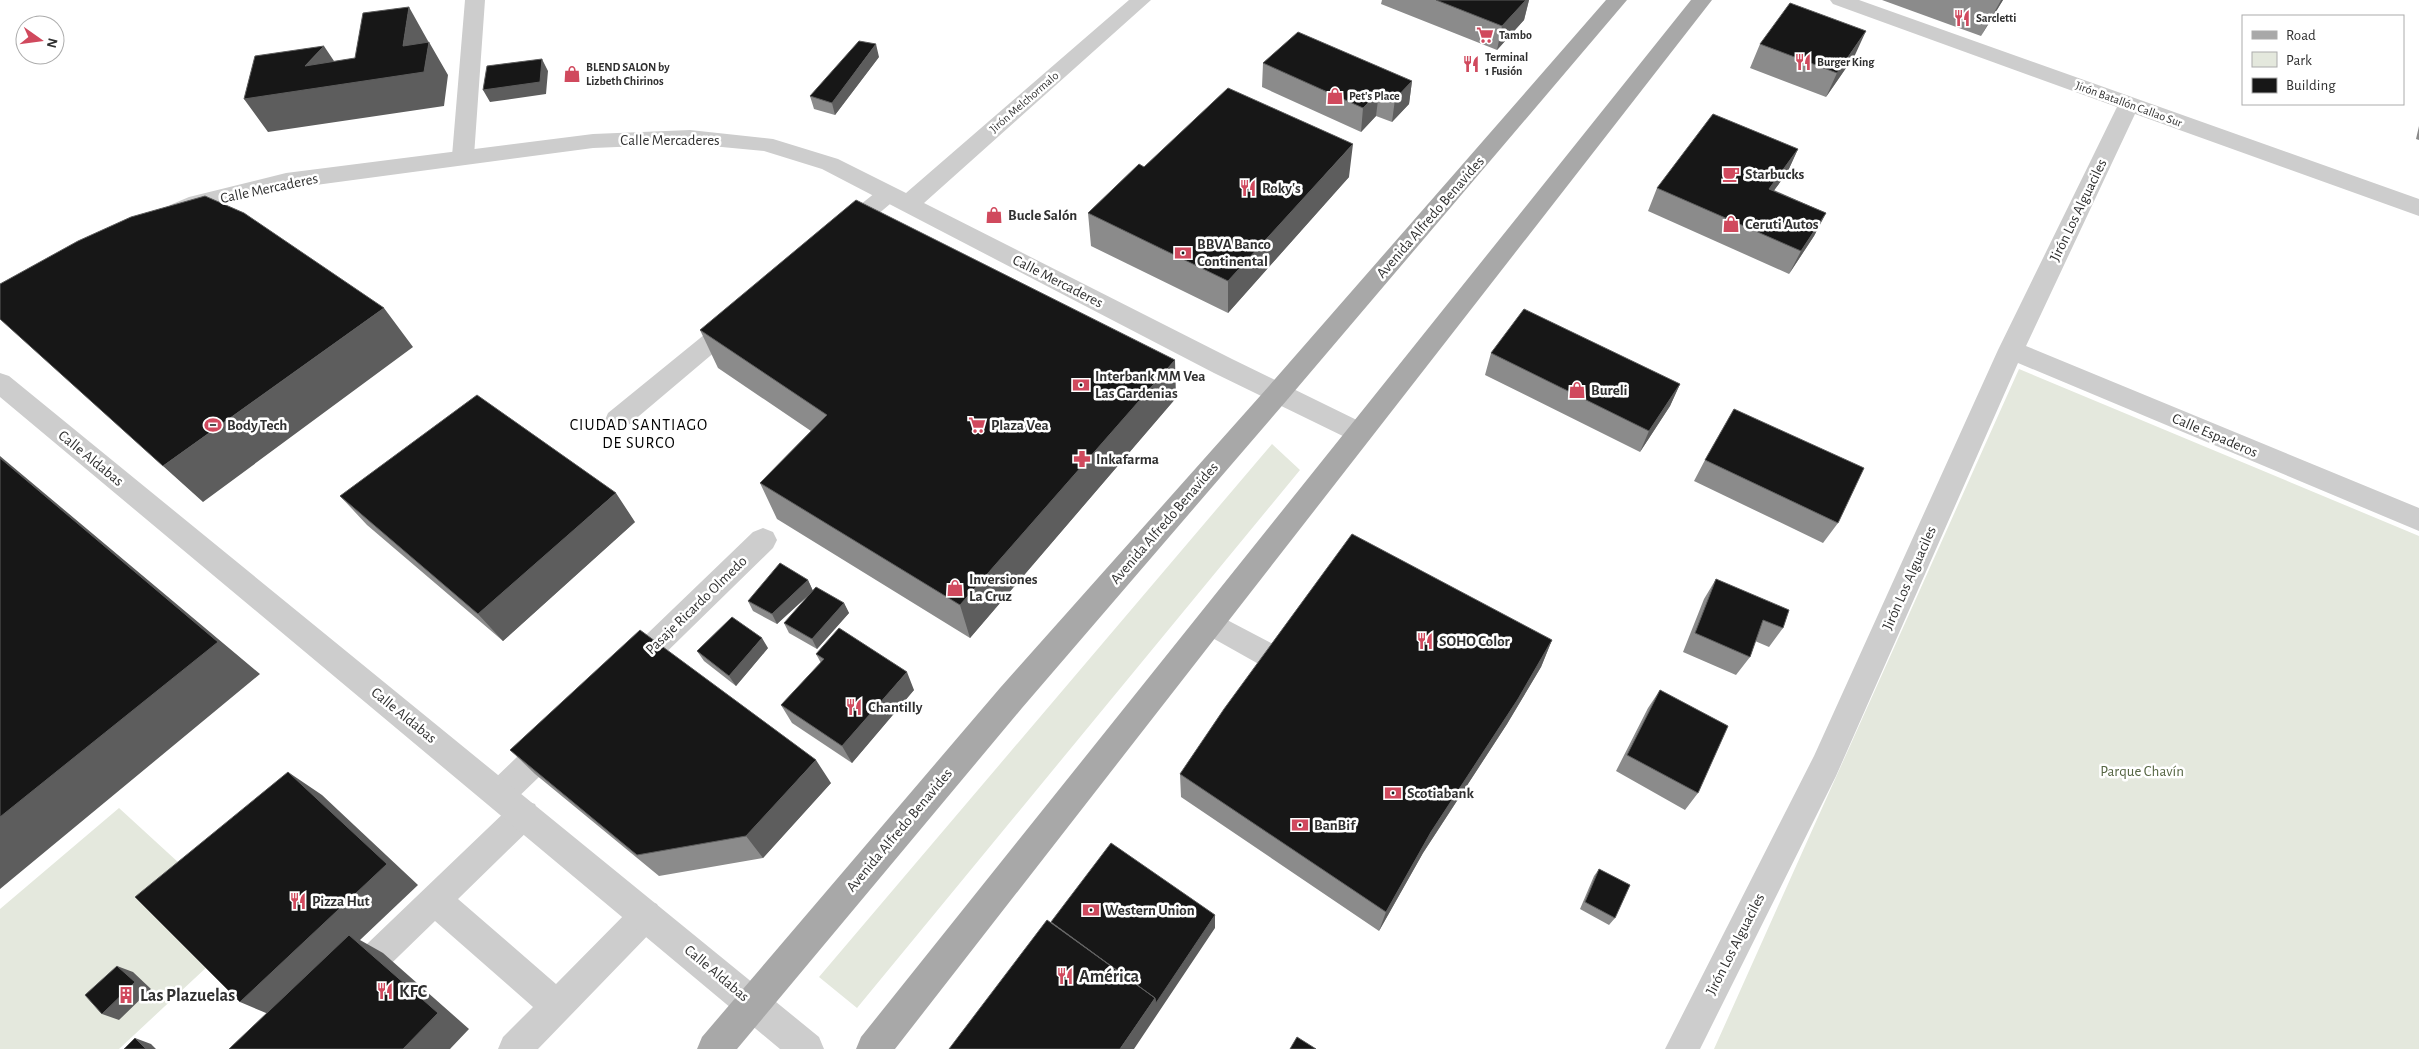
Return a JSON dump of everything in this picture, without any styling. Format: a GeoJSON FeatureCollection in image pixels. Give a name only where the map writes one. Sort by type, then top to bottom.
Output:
{"type":"FeatureCollection","features":[{"type":"Feature","properties":{"kind":"main road","name":"Avenida Alfredo Benavides"},"geometry":{"type":"LineString","coordinates":[[714,1049],[1010,698],[1278,393],[1617,0]]}},
{"type":"Feature","properties":{"kind":"main road"},"geometry":{"type":"LineString","coordinates":[[873,1049],[1702,0]]}},
{"type":"Feature","properties":{"kind":"street"},"geometry":{"type":"LineString","coordinates":[[463,156],[475,0]]}},
{"type":"Feature","properties":{"kind":"street","name":"Jirón Melchormalo"},"geometry":{"type":"LineString","coordinates":[[908,204],[1141,0]]}},
{"type":"Feature","properties":{"kind":"street","name":"Jirón Batallón Callao Sur"},"geometry":{"type":"LineString","coordinates":[[1840,0],[2419,208]]}},
{"type":"Feature","properties":{"kind":"street","name":"Jirón Los Alguaciles"},"geometry":{"type":"LineString","coordinates":[[1682,1049],[1825,766],[2011,350],[2129,104]]}},
{"type":"Feature","properties":{"kind":"street","name":"Calle Mercaderes"},"geometry":{"type":"LineString","coordinates":[[160,219],[197,204],[286,181],[463,156],[593,141],[690,137],[765,144],[830,164],[1360,433]]}},
{"type":"Feature","properties":{"kind":"street","name":"Calle Espaderos"},"geometry":{"type":"LineString","coordinates":[[2011,350],[2419,520]]}},
{"type":"Feature","properties":{"kind":"street","name":"Calle Aldabas"},"geometry":{"type":"LineString","coordinates":[[0,383],[808,1049]]}},
{"type":"Feature","properties":{"kind":"street","name":"Pasaje Ricardo Olmedo"},"geometry":{"type":"LineString","coordinates":[[614,684],[763,540]]}},
{"type":"Feature","properties":{"kind":"street"},"geometry":{"type":"LineString","coordinates":[[500,794],[571,725]]}},
{"type":"Feature","properties":{"kind":"lane"},"geometry":{"type":"LineString","coordinates":[[829,243],[888,194]]}},
{"type":"Feature","properties":{"kind":"lane"},"geometry":{"type":"LineString","coordinates":[[616,420],[747,312]]}},
{"type":"Feature","properties":{"kind":"lane"},"geometry":{"type":"LineString","coordinates":[[1210,622],[1324,686]]}},
{"type":"Feature","properties":{"kind":"lane"},"geometry":{"type":"LineString","coordinates":[[336,995],[524,814]]}},
{"type":"Feature","properties":{"kind":"lane"},"geometry":{"type":"LineString","coordinates":[[435,900],[557,1006]]}},
{"type":"Feature","properties":{"kind":"lane"},"geometry":{"type":"LineString","coordinates":[[515,1049],[646,915]]}},
{"type":"Feature","properties":{"kind":"green space","name":"Parque Chavín"},"geometry":{"type":"Polygon","coordinates":[[[2019,369],[2419,536],[2419,1049],[1714,1049],[2019,369]]]}},
{"type":"Feature","properties":{"kind":"green space"},"geometry":{"type":"Polygon","coordinates":[[[1272,444],[1300,470],[857,1008],[819,977],[1272,444]]]}},
{"type":"Feature","properties":{"kind":"green space"},"geometry":{"type":"Polygon","coordinates":[[[119,808],[203,885],[209,965],[119,1049],[0,1049],[0,909],[119,808]]]}},
{"type":"Feature","properties":{"kind":"building"},"geometry":{"type":"Polygon","coordinates":[[[1436,0],[1526,0],[1502,26],[1436,0]]]}},
{"type":"Feature","properties":{"kind":"building"},"geometry":{"type":"Polygon","coordinates":[[[1790,3],[1866,31],[1837,73],[1760,44],[1790,3]]]}},
{"type":"Feature","properties":{"kind":"building"},"geometry":{"type":"Polygon","coordinates":[[[409,7],[403,46],[429,42],[424,72],[244,99],[255,56],[324,46],[305,66],[355,58],[363,13],[409,7]]]}},
{"type":"Feature","properties":{"kind":"building"},"geometry":{"type":"Polygon","coordinates":[[[1298,32],[1412,81],[1395,99],[1379,92],[1363,108],[1263,63],[1298,32]]]}},
{"type":"Feature","properties":{"kind":"building"},"geometry":{"type":"Polygon","coordinates":[[[859,41],[876,44],[832,103],[810,96],[859,41]]]}},
{"type":"Feature","properties":{"kind":"building"},"geometry":{"type":"Polygon","coordinates":[[[542,59],[540,82],[483,90],[487,66],[542,59]]]}},
{"type":"Feature","properties":{"kind":"building"},"geometry":{"type":"Polygon","coordinates":[[[1228,88],[1353,144],[1228,281],[1088,213],[1139,164],[1144,167],[1228,88]]]}},
{"type":"Feature","properties":{"kind":"building"},"geometry":{"type":"Polygon","coordinates":[[[1713,114],[1798,149],[1769,189],[1826,213],[1801,251],[1657,188],[1713,114]]]}},
{"type":"Feature","properties":{"kind":"building","name":"Body Tech"},"geometry":{"type":"Polygon","coordinates":[[[205,196],[244,213],[384,308],[163,466],[0,319],[0,284],[78,241],[131,217],[205,196]]]}},
{"type":"Feature","properties":{"kind":"building","name":"Plaza Vea"},"geometry":{"type":"Polygon","coordinates":[[[856,200],[1175,360],[960,605],[760,483],[827,415],[700,330],[856,200]]]}},
{"type":"Feature","properties":{"kind":"building"},"geometry":{"type":"Polygon","coordinates":[[[1524,309],[1680,384],[1649,431],[1491,353],[1524,309]]]}},
{"type":"Feature","properties":{"kind":"building"},"geometry":{"type":"Polygon","coordinates":[[[477,395],[616,493],[478,614],[340,496],[477,395]]]}},
{"type":"Feature","properties":{"kind":"building"},"geometry":{"type":"Polygon","coordinates":[[[1734,409],[1864,468],[1838,523],[1705,460],[1734,409]]]}},
{"type":"Feature","properties":{"kind":"building"},"geometry":{"type":"Polygon","coordinates":[[[0,458],[218,642],[0,817],[0,458]]]}},
{"type":"Feature","properties":{"kind":"building"},"geometry":{"type":"Polygon","coordinates":[[[1352,534],[1552,640],[1518,699],[1431,832],[1386,912],[1180,774],[1224,709],[1352,534]]]}},
{"type":"Feature","properties":{"kind":"building"},"geometry":{"type":"Polygon","coordinates":[[[780,563],[808,580],[772,614],[748,601],[780,563]]]}},
{"type":"Feature","properties":{"kind":"building"},"geometry":{"type":"Polygon","coordinates":[[[1716,579],[1789,610],[1783,628],[1763,620],[1750,657],[1695,633],[1716,579]]]}},
{"type":"Feature","properties":{"kind":"building"},"geometry":{"type":"Polygon","coordinates":[[[816,587],[844,603],[812,639],[784,623],[816,587]]]}},
{"type":"Feature","properties":{"kind":"building"},"geometry":{"type":"Polygon","coordinates":[[[732,617],[762,638],[729,676],[697,651],[732,617]]]}},
{"type":"Feature","properties":{"kind":"building","name":"Chantilly"},"geometry":{"type":"Polygon","coordinates":[[[839,628],[907,672],[842,746],[781,705],[824,659],[816,654],[839,628]]]}},
{"type":"Feature","properties":{"kind":"building"},"geometry":{"type":"Polygon","coordinates":[[[640,630],[816,760],[746,836],[637,855],[510,750],[640,630]]]}},
{"type":"Feature","properties":{"kind":"building"},"geometry":{"type":"Polygon","coordinates":[[[1660,690],[1728,726],[1698,793],[1627,755],[1660,690]]]}},
{"type":"Feature","properties":{"kind":"building","name":"Pizza Hut"},"geometry":{"type":"Polygon","coordinates":[[[288,772],[387,864],[240,1002],[135,897],[288,772]]]}},
{"type":"Feature","properties":{"kind":"building"},"geometry":{"type":"Polygon","coordinates":[[[1111,843],[1215,915],[1156,1003],[1155,998],[1051,922],[1111,843]]]}},
{"type":"Feature","properties":{"kind":"building"},"geometry":{"type":"Polygon","coordinates":[[[1599,869],[1630,885],[1615,918],[1585,902],[1599,869]]]}},
{"type":"Feature","properties":{"kind":"building","name":"América"},"geometry":{"type":"Polygon","coordinates":[[[1047,920],[1155,998],[1120,1049],[949,1049],[1047,920]]]}},
{"type":"Feature","properties":{"kind":"building"},"geometry":{"type":"Polygon","coordinates":[[[349,935],[438,1013],[403,1049],[229,1049],[349,935]]]}},
{"type":"Feature","properties":{"kind":"building"},"geometry":{"type":"Polygon","coordinates":[[[117,966],[135,982],[102,1014],[85,995],[117,966]]]}},
{"type":"Feature","properties":{"kind":"building"},"geometry":{"type":"Polygon","coordinates":[[[1297,1037],[1316,1049],[1290,1049],[1297,1037]]]}},
{"type":"Feature","properties":{"kind":"building"},"geometry":{"type":"Polygon","coordinates":[[[135,1038],[146,1049],[124,1049],[135,1038]]]}},
{"type":"Feature","properties":{"kind":"place","name":"Sarcletti"},"geometry":{"type":"Point","coordinates":[1962,18]}},
{"type":"Feature","properties":{"kind":"place","name":"Tambo"},"geometry":{"type":"Point","coordinates":[1485,35]}},
{"type":"Feature","properties":{"kind":"place","name":"Burger King"},"geometry":{"type":"Point","coordinates":[1803,62]}},
{"type":"Feature","properties":{"kind":"place","name":"Terminal 1 Fusión"},"geometry":{"type":"Point","coordinates":[1471,64]}},
{"type":"Feature","properties":{"kind":"place","name":"BLEND SALON by Lizbeth Chirinos"},"geometry":{"type":"Point","coordinates":[572,74]}},
{"type":"Feature","properties":{"kind":"place","name":"Pet's Place"},"geometry":{"type":"Point","coordinates":[1335,96]}},
{"type":"Feature","properties":{"kind":"place","name":"Starbucks"},"geometry":{"type":"Point","coordinates":[1731,174]}},
{"type":"Feature","properties":{"kind":"place","name":"Roky's"},"geometry":{"type":"Point","coordinates":[1248,188]}},
{"type":"Feature","properties":{"kind":"place","name":"Bucle Salón"},"geometry":{"type":"Point","coordinates":[994,215]}},
{"type":"Feature","properties":{"kind":"place","name":"Ceruti Autos"},"geometry":{"type":"Point","coordinates":[1731,224]}},
{"type":"Feature","properties":{"kind":"place","name":"BBVA Banco Continental"},"geometry":{"type":"Point","coordinates":[1183,253]}},
{"type":"Feature","properties":{"kind":"place","name":"Interbank MM Vea Las Gardenias"},"geometry":{"type":"Point","coordinates":[1081,385]}},
{"type":"Feature","properties":{"kind":"place","name":"Bureli"},"geometry":{"type":"Point","coordinates":[1577,390]}},
{"type":"Feature","properties":{"kind":"place","name":"Body Tech"},"geometry":{"type":"Point","coordinates":[213,425]}},
{"type":"Feature","properties":{"kind":"place","name":"Plaza Vea"},"geometry":{"type":"Point","coordinates":[977,425]}},
{"type":"Feature","properties":{"kind":"place","name":"Inkafarma"},"geometry":{"type":"Point","coordinates":[1082,459]}},
{"type":"Feature","properties":{"kind":"place","name":"Inversiones La Cruz"},"geometry":{"type":"Point","coordinates":[955,588]}},
{"type":"Feature","properties":{"kind":"place","name":"SOHO Color"},"geometry":{"type":"Point","coordinates":[1425,641]}},
{"type":"Feature","properties":{"kind":"place","name":"Chantilly"},"geometry":{"type":"Point","coordinates":[854,707]}},
{"type":"Feature","properties":{"kind":"place","name":"Scotiabank"},"geometry":{"type":"Point","coordinates":[1393,793]}},
{"type":"Feature","properties":{"kind":"place","name":"BanBif"},"geometry":{"type":"Point","coordinates":[1300,825]}},
{"type":"Feature","properties":{"kind":"place","name":"Pizza Hut"},"geometry":{"type":"Point","coordinates":[298,901]}},
{"type":"Feature","properties":{"kind":"place","name":"Western Union"},"geometry":{"type":"Point","coordinates":[1091,910]}},
{"type":"Feature","properties":{"kind":"place","name":"América"},"geometry":{"type":"Point","coordinates":[1065,976]}},
{"type":"Feature","properties":{"kind":"place","name":"KFC"},"geometry":{"type":"Point","coordinates":[385,991]}},
{"type":"Feature","properties":{"kind":"place","name":"Las Plazuelas"},"geometry":{"type":"Point","coordinates":[126,995]}},
{"type":"Feature","properties":{"kind":"district","name":"CIUDAD SANTIAGO DE SURCO"},"geometry":{"type":"Point","coordinates":[639,433]}}]}
